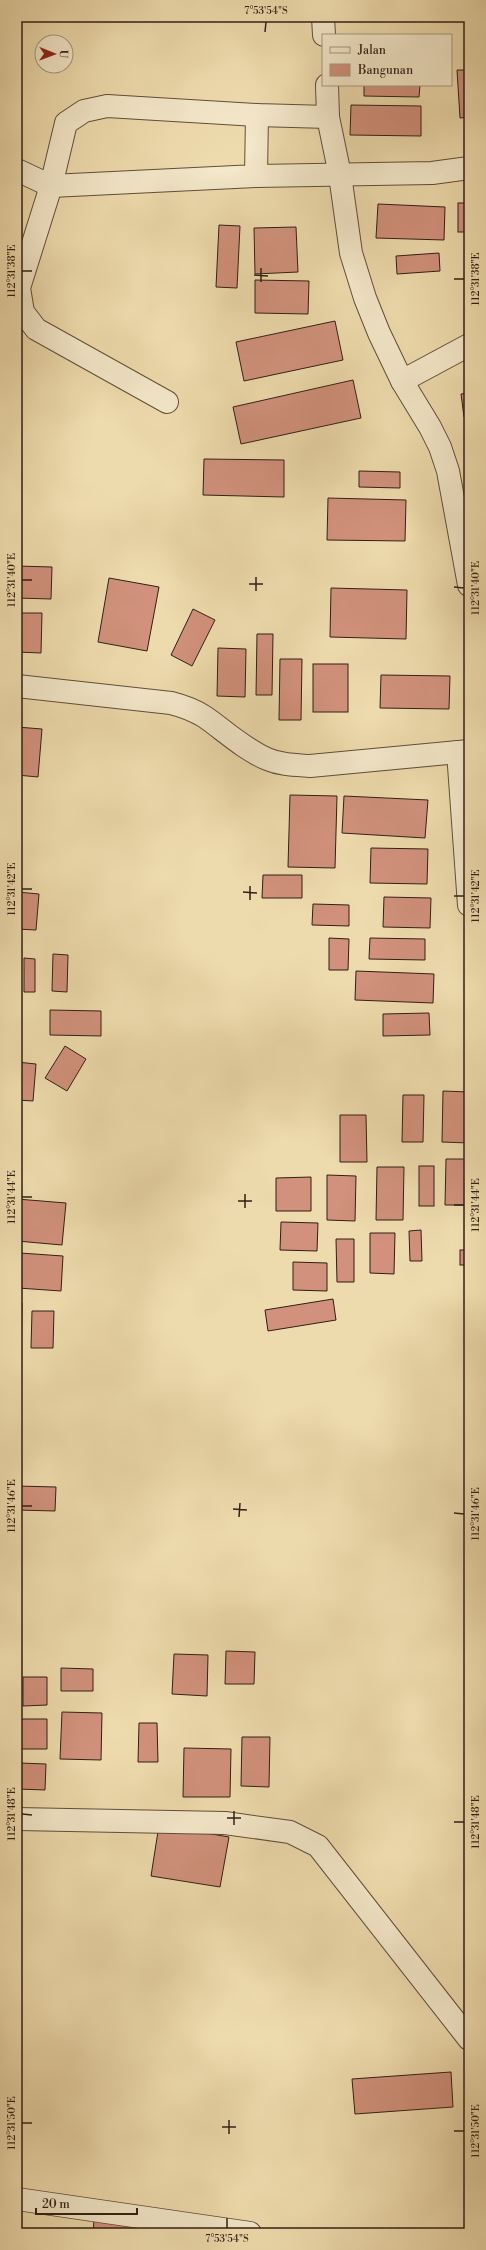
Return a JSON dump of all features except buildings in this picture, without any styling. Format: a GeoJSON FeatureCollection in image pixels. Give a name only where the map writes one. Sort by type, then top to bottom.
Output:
{"type":"FeatureCollection","features":[{"type":"Feature","properties":{"kind":"street"},"geometry":{"type":"LineString","coordinates":[[323,17],[324,34]]}},
{"type":"Feature","properties":{"kind":"street"},"geometry":{"type":"LineString","coordinates":[[327,86],[328,117],[340,175],[351,253],[364,298],[402,381],[430,427],[442,453],[448,471],[469,585]]}},
{"type":"Feature","properties":{"kind":"street"},"geometry":{"type":"LineString","coordinates":[[167,402],[36,329],[23,312],[19,288],[51,186],[66,123],[84,111],[107,106],[257,115],[328,117]]}},
{"type":"Feature","properties":{"kind":"street"},"geometry":{"type":"LineString","coordinates":[[256,176],[257,115]]}},
{"type":"Feature","properties":{"kind":"street"},"geometry":{"type":"LineString","coordinates":[[17,170],[51,186],[256,176],[432,173],[469,168]]}},
{"type":"Feature","properties":{"kind":"street"},"geometry":{"type":"LineString","coordinates":[[402,381],[469,346]]}},
{"type":"Feature","properties":{"kind":"street"},"geometry":{"type":"LineString","coordinates":[[17,686],[171,703],[189,708],[204,716],[253,752],[267,759],[285,765],[310,766],[464,751],[469,905]]}},
{"type":"Feature","properties":{"kind":"street"},"geometry":{"type":"LineString","coordinates":[[17,1819],[225,1823],[283,1831],[297,1835],[318,1846],[469,2039]]}},
{"type":"Feature","properties":{"kind":"street"},"geometry":{"type":"LineString","coordinates":[[17,2199],[250,2233]]}}]}
